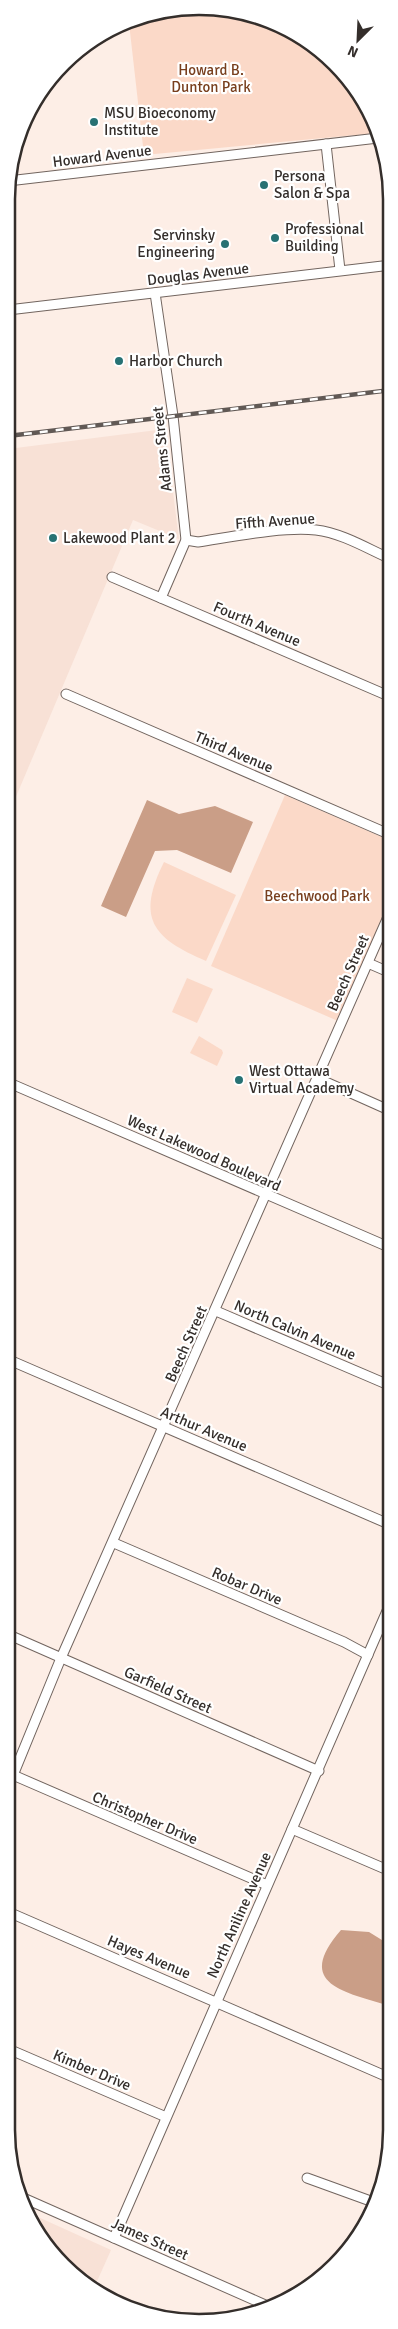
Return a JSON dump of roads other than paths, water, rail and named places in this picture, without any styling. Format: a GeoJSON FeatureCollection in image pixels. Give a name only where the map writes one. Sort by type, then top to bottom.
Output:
{"type":"FeatureCollection","features":[{"type":"Feature","properties":{"kind":"street","name":"Howard Avenue"},"geometry":{"type":"LineString","coordinates":[[16,180],[373,139]]}},
{"type":"Feature","properties":{"kind":"street"},"geometry":{"type":"LineString","coordinates":[[326,144],[340,270]]}},
{"type":"Feature","properties":{"kind":"street","name":"Douglas Avenue"},"geometry":{"type":"LineString","coordinates":[[15,309],[383,266]]}},
{"type":"Feature","properties":{"kind":"street","name":"Adams Street"},"geometry":{"type":"LineString","coordinates":[[155,293],[172,416],[186,540],[161,598]]}},
{"type":"Feature","properties":{"kind":"street","name":"Fifth Avenue"},"geometry":{"type":"LineString","coordinates":[[186,540],[198,542],[287,530],[316,530],[338,536],[383,556]]}},
{"type":"Feature","properties":{"kind":"street","name":"Fourth Avenue"},"geometry":{"type":"LineString","coordinates":[[112,577],[383,694]]}},
{"type":"Feature","properties":{"kind":"street","name":"Third Avenue"},"geometry":{"type":"LineString","coordinates":[[66,694],[383,832]]}},
{"type":"Feature","properties":{"kind":"street","name":"Beech Street"},"geometry":{"type":"LineString","coordinates":[[15,1770],[61,1658],[114,1543],[383,928]]}},
{"type":"Feature","properties":{"kind":"street"},"geometry":{"type":"LineString","coordinates":[[368,963],[383,970]]}},
{"type":"Feature","properties":{"kind":"street"},"geometry":{"type":"LineString","coordinates":[[317,1078],[383,1107]]}},
{"type":"Feature","properties":{"kind":"street","name":"West Lakewood Boulevard"},"geometry":{"type":"LineString","coordinates":[[15,1086],[383,1245]]}},
{"type":"Feature","properties":{"kind":"street","name":"North Calvin Avenue"},"geometry":{"type":"LineString","coordinates":[[216,1311],[383,1383]]}},
{"type":"Feature","properties":{"kind":"street","name":"Arthur Avenue"},"geometry":{"type":"LineString","coordinates":[[15,1362],[383,1522]]}},
{"type":"Feature","properties":{"kind":"street","name":"Robar Drive"},"geometry":{"type":"LineString","coordinates":[[114,1543],[344,1642],[368,1655]]}},
{"type":"Feature","properties":{"kind":"street","name":"North Aniline Avenue"},"geometry":{"type":"LineString","coordinates":[[114,2238],[215,2002],[319,1771],[383,1620]]}},
{"type":"Feature","properties":{"kind":"street","name":"Garfield Street"},"geometry":{"type":"LineString","coordinates":[[15,1638],[319,1771]]}},
{"type":"Feature","properties":{"kind":"street","name":"Christopher Drive"},"geometry":{"type":"LineString","coordinates":[[15,1776],[267,1885]]}},
{"type":"Feature","properties":{"kind":"street"},"geometry":{"type":"LineString","coordinates":[[292,1829],[383,1868]]}},
{"type":"Feature","properties":{"kind":"street","name":"Hayes Avenue"},"geometry":{"type":"LineString","coordinates":[[15,1915],[383,2075]]}},
{"type":"Feature","properties":{"kind":"street","name":"Kimber Drive"},"geometry":{"type":"LineString","coordinates":[[15,2052],[166,2117]]}},
{"type":"Feature","properties":{"kind":"street"},"geometry":{"type":"LineString","coordinates":[[307,2178],[369,2200]]}},
{"type":"Feature","properties":{"kind":"street","name":"James Street"},"geometry":{"type":"LineString","coordinates":[[29,2201],[261,2303]]}},
{"type":"Feature","properties":{"kind":"railway"},"geometry":{"type":"LineString","coordinates":[[15,435],[383,391]]}},
{"type":"Feature","properties":{"kind":"place","name":"MSU Bioeconomy Institute"},"geometry":{"type":"Point","coordinates":[94,122]}},
{"type":"Feature","properties":{"kind":"place","name":"Persona Salon & Spa"},"geometry":{"type":"Point","coordinates":[264,185]}},
{"type":"Feature","properties":{"kind":"place","name":"Professional Building"},"geometry":{"type":"Point","coordinates":[275,238]}},
{"type":"Feature","properties":{"kind":"place","name":"Servinsky Engineering"},"geometry":{"type":"Point","coordinates":[225,244]}},
{"type":"Feature","properties":{"kind":"place","name":"Harbor Church"},"geometry":{"type":"Point","coordinates":[119,361]}},
{"type":"Feature","properties":{"kind":"place","name":"Lakewood Plant 2"},"geometry":{"type":"Point","coordinates":[53,538]}},
{"type":"Feature","properties":{"kind":"place","name":"West Ottawa Virtual Academy"},"geometry":{"type":"Point","coordinates":[239,1080]}},
{"type":"Feature","properties":{"kind":"park label","name":"Howard B. Dunton Park"},"geometry":{"type":"Point","coordinates":[211,78]}},
{"type":"Feature","properties":{"kind":"park label","name":"Beechwood Park"},"geometry":{"type":"Point","coordinates":[317,896]}}]}
